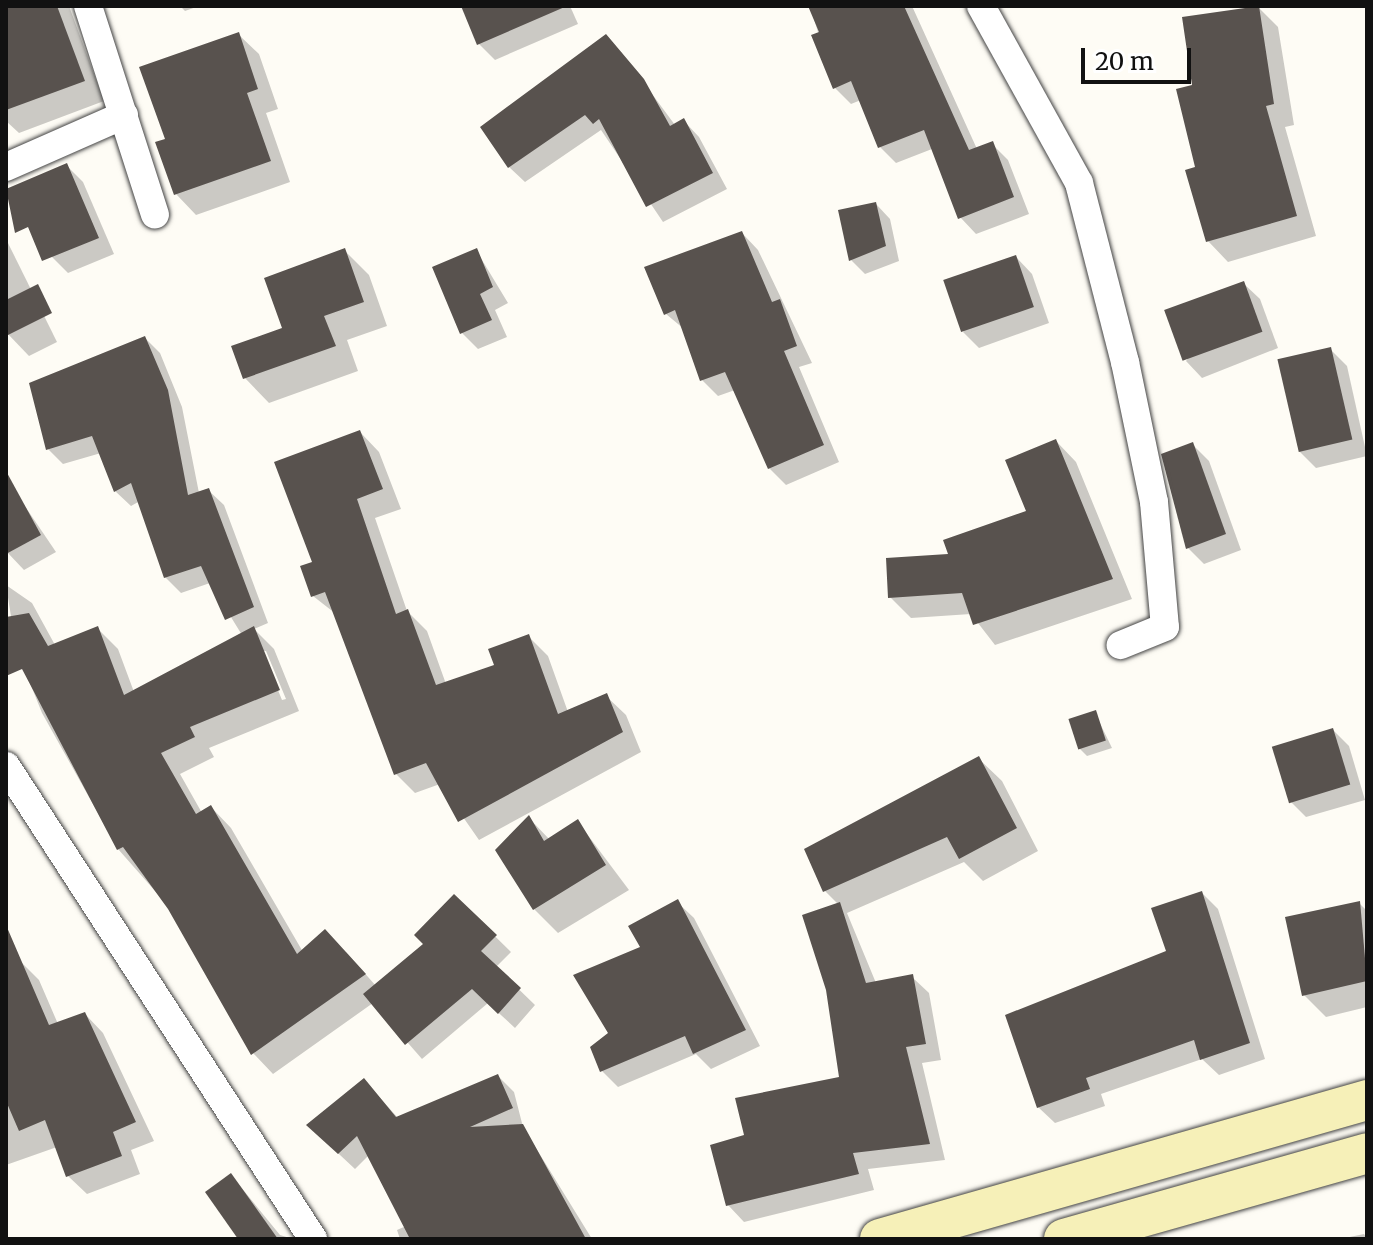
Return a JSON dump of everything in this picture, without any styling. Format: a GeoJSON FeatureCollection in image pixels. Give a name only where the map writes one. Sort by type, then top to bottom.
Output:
{"type":"FeatureCollection","features":[{"type":"Feature","properties":{"kind":"street"},"geometry":{"type":"LineString","coordinates":[[88,6],[155,215]]}},
{"type":"Feature","properties":{"kind":"street"},"geometry":{"type":"LineString","coordinates":[[981,6],[1079,183],[1125,362],[1154,502],[1165,627],[1121,645]]}},
{"type":"Feature","properties":{"kind":"street"},"geometry":{"type":"LineString","coordinates":[[6,167],[124,115]]}},
{"type":"Feature","properties":{"kind":"street"},"geometry":{"type":"LineString","coordinates":[[6,766],[313,1239]]}},
{"type":"Feature","properties":{"kind":"street"},"geometry":{"type":"LineString","coordinates":[[880,1239],[1367,1100]]}},
{"type":"Feature","properties":{"kind":"street"},"geometry":{"type":"LineString","coordinates":[[1064,1239],[1367,1153]]}},
{"type":"Feature","properties":{"kind":"building"},"geometry":{"type":"Polygon","coordinates":[[[6,6],[57,6],[85,81],[6,110],[6,6]]]}},
{"type":"Feature","properties":{"kind":"building"},"geometry":{"type":"Polygon","coordinates":[[[461,6],[567,6],[477,45],[461,6]]]}},
{"type":"Feature","properties":{"kind":"building"},"geometry":{"type":"Polygon","coordinates":[[[808,6],[904,6],[969,150],[993,141],[1014,197],[958,219],[924,130],[878,148],[851,81],[833,89],[811,35],[819,32],[808,6]]]}},
{"type":"Feature","properties":{"kind":"building"},"geometry":{"type":"Polygon","coordinates":[[[1259,6],[1274,104],[1266,106],[1297,216],[1206,242],[1185,170],[1195,167],[1176,89],[1192,85],[1182,17],[1259,6]]]}},
{"type":"Feature","properties":{"kind":"building"},"geometry":{"type":"Polygon","coordinates":[[[239,32],[258,89],[247,93],[271,161],[174,195],[155,142],[165,139],[139,67],[239,32]]]}},
{"type":"Feature","properties":{"kind":"building"},"geometry":{"type":"Polygon","coordinates":[[[606,34],[644,79],[670,126],[684,118],[713,173],[646,207],[599,119],[593,124],[585,115],[508,168],[480,127],[606,34]]]}},
{"type":"Feature","properties":{"kind":"building"},"geometry":{"type":"Polygon","coordinates":[[[67,163],[99,238],[42,261],[28,227],[15,233],[6,189],[67,163]]]}},
{"type":"Feature","properties":{"kind":"building"},"geometry":{"type":"Polygon","coordinates":[[[876,202],[886,246],[849,261],[838,210],[876,202]]]}},
{"type":"Feature","properties":{"kind":"building"},"geometry":{"type":"Polygon","coordinates":[[[742,231],[772,302],[780,299],[797,346],[784,351],[824,445],[768,469],[725,372],[700,381],[675,310],[664,315],[644,267],[742,231]]]}},
{"type":"Feature","properties":{"kind":"building"},"geometry":{"type":"Polygon","coordinates":[[[345,248],[364,302],[324,316],[336,346],[243,379],[231,346],[282,328],[264,278],[345,248]]]}},
{"type":"Feature","properties":{"kind":"building"},"geometry":{"type":"Polygon","coordinates":[[[477,248],[493,287],[480,294],[492,320],[460,334],[432,267],[477,248]]]}},
{"type":"Feature","properties":{"kind":"building"},"geometry":{"type":"Polygon","coordinates":[[[1016,255],[1034,307],[961,332],[943,280],[1016,255]]]}},
{"type":"Feature","properties":{"kind":"building"},"geometry":{"type":"Polygon","coordinates":[[[1244,281],[1262,332],[1183,361],[1164,310],[1244,281]]]}},
{"type":"Feature","properties":{"kind":"building"},"geometry":{"type":"Polygon","coordinates":[[[38,284],[52,313],[6,336],[6,300],[38,284]]]}},
{"type":"Feature","properties":{"kind":"building"},"geometry":{"type":"Polygon","coordinates":[[[145,336],[168,390],[188,495],[209,488],[254,607],[225,620],[201,566],[164,578],[131,483],[114,492],[92,436],[46,450],[29,383],[145,336]]]}},
{"type":"Feature","properties":{"kind":"building"},"geometry":{"type":"Polygon","coordinates":[[[1331,347],[1352,440],[1299,452],[1277,359],[1331,347]]]}},
{"type":"Feature","properties":{"kind":"building"},"geometry":{"type":"Polygon","coordinates":[[[360,430],[383,489],[357,499],[396,614],[408,609],[436,685],[494,665],[488,649],[529,634],[558,714],[607,693],[623,732],[458,822],[426,763],[394,775],[325,592],[311,597],[300,566],[312,562],[274,462],[360,430]]]}},
{"type":"Feature","properties":{"kind":"building"},"geometry":{"type":"Polygon","coordinates":[[[1056,439],[1113,579],[973,625],[962,593],[888,598],[886,558],[948,554],[943,540],[1026,511],[1005,460],[1056,439]]]}},
{"type":"Feature","properties":{"kind":"building"},"geometry":{"type":"Polygon","coordinates":[[[1193,442],[1226,534],[1186,549],[1161,454],[1193,442]]]}},
{"type":"Feature","properties":{"kind":"building"},"geometry":{"type":"Polygon","coordinates":[[[6,471],[41,535],[6,554],[6,471]]]}},
{"type":"Feature","properties":{"kind":"building"},"geometry":{"type":"Polygon","coordinates":[[[29,613],[48,646],[98,626],[124,695],[254,626],[280,690],[190,727],[195,737],[161,753],[196,814],[211,805],[297,954],[325,929],[366,974],[251,1055],[168,909],[123,847],[117,850],[22,669],[6,676],[6,617],[29,613]]]}},
{"type":"Feature","properties":{"kind":"building"},"geometry":{"type":"Polygon","coordinates":[[[1096,710],[1106,740],[1078,749],[1068,719],[1096,710]]]}},
{"type":"Feature","properties":{"kind":"building"},"geometry":{"type":"Polygon","coordinates":[[[1333,728],[1350,784],[1289,803],[1272,747],[1333,728]]]}},
{"type":"Feature","properties":{"kind":"building"},"geometry":{"type":"Polygon","coordinates":[[[979,756],[1017,828],[959,859],[947,837],[823,892],[804,849],[979,756]]]}},
{"type":"Feature","properties":{"kind":"building"},"geometry":{"type":"Polygon","coordinates":[[[529,815],[544,841],[578,819],[606,865],[533,910],[495,850],[529,815]]]}},
{"type":"Feature","properties":{"kind":"building"},"geometry":{"type":"Polygon","coordinates":[[[1202,891],[1250,1043],[1200,1060],[1194,1040],[1086,1078],[1090,1089],[1037,1108],[1005,1015],[1166,951],[1151,908],[1202,891]]]}},
{"type":"Feature","properties":{"kind":"building"},"geometry":{"type":"Polygon","coordinates":[[[454,894],[497,935],[481,951],[521,988],[498,1014],[472,989],[405,1045],[363,994],[423,944],[414,935],[454,894]]]}},
{"type":"Feature","properties":{"kind":"building"},"geometry":{"type":"Polygon","coordinates":[[[678,899],[746,1030],[693,1054],[685,1036],[600,1072],[590,1047],[608,1033],[573,975],[640,947],[628,926],[678,899]]]}},
{"type":"Feature","properties":{"kind":"building"},"geometry":{"type":"Polygon","coordinates":[[[1360,901],[1367,981],[1302,996],[1285,917],[1360,901]]]}},
{"type":"Feature","properties":{"kind":"building"},"geometry":{"type":"Polygon","coordinates":[[[840,902],[866,983],[913,974],[926,1044],[906,1047],[930,1144],[853,1153],[859,1174],[726,1206],[710,1145],[744,1135],[735,1098],[839,1077],[826,990],[802,915],[840,902]]]}},
{"type":"Feature","properties":{"kind":"building"},"geometry":{"type":"Polygon","coordinates":[[[6,925],[49,1025],[85,1012],[136,1122],[113,1132],[122,1156],[66,1177],[45,1120],[19,1131],[6,1101],[6,925]]]}},
{"type":"Feature","properties":{"kind":"building"},"geometry":{"type":"Polygon","coordinates":[[[498,1074],[513,1108],[470,1127],[523,1124],[586,1239],[410,1239],[357,1136],[338,1154],[306,1125],[364,1078],[396,1117],[498,1074]]]}},
{"type":"Feature","properties":{"kind":"building"},"geometry":{"type":"Polygon","coordinates":[[[231,1173],[278,1239],[238,1239],[205,1192],[231,1173]]]}}]}
